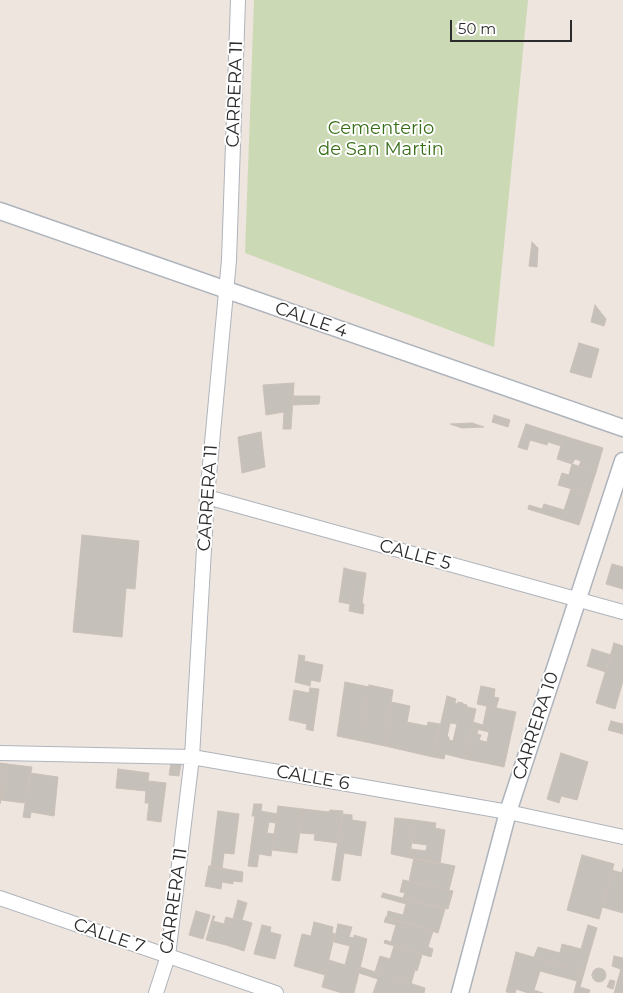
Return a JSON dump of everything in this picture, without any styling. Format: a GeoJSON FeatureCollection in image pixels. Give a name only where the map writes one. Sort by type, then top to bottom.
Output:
{"type":"FeatureCollection","features":[{"type":"Feature","properties":{"kind":"street","name":"CARRERA 11"},"geometry":{"type":"LineString","coordinates":[[156,993],[168,956],[192,757],[206,497],[229,260],[238,0]]}},
{"type":"Feature","properties":{"kind":"street","name":"CALLE 4"},"geometry":{"type":"LineString","coordinates":[[0,211],[623,428]]}},
{"type":"Feature","properties":{"kind":"street","name":"CARRERA 10"},"geometry":{"type":"LineString","coordinates":[[460,993],[508,812],[623,461]]}},
{"type":"Feature","properties":{"kind":"street","name":"CALLE 5"},"geometry":{"type":"LineString","coordinates":[[206,497],[623,612]]}},
{"type":"Feature","properties":{"kind":"street","name":"CALLE 6"},"geometry":{"type":"LineString","coordinates":[[0,753],[192,757],[508,812],[623,837]]}},
{"type":"Feature","properties":{"kind":"street","name":"CALLE 7"},"geometry":{"type":"LineString","coordinates":[[0,898],[276,993]]}},
{"type":"Feature","properties":{"kind":"green space","name":"Cementerio de San Martin"},"geometry":{"type":"Polygon","coordinates":[[[254,0],[528,0],[494,347],[245,253],[254,0]]]}},
{"type":"Feature","properties":{"kind":"building"},"geometry":{"type":"Polygon","coordinates":[[[532,242],[538,248],[537,267],[529,266],[532,242]]]}},
{"type":"Feature","properties":{"kind":"building"},"geometry":{"type":"Polygon","coordinates":[[[595,305],[606,319],[604,326],[591,322],[595,305]]]}},
{"type":"Feature","properties":{"kind":"building"},"geometry":{"type":"Polygon","coordinates":[[[579,343],[599,349],[591,378],[570,372],[579,343]]]}},
{"type":"Feature","properties":{"kind":"building"},"geometry":{"type":"Polygon","coordinates":[[[294,383],[291,429],[283,429],[284,412],[266,415],[263,385],[294,383]]]}},
{"type":"Feature","properties":{"kind":"building"},"geometry":{"type":"Polygon","coordinates":[[[294,396],[320,396],[319,404],[293,405],[294,396]]]}},
{"type":"Feature","properties":{"kind":"building"},"geometry":{"type":"Polygon","coordinates":[[[494,415],[510,420],[508,427],[492,422],[494,415]]]}},
{"type":"Feature","properties":{"kind":"building"},"geometry":{"type":"Polygon","coordinates":[[[472,423],[484,427],[462,428],[450,424],[472,423]]]}},
{"type":"Feature","properties":{"kind":"building"},"geometry":{"type":"Polygon","coordinates":[[[526,424],[564,436],[561,446],[548,442],[547,445],[530,440],[527,450],[518,447],[526,424]]]}},
{"type":"Feature","properties":{"kind":"building"},"geometry":{"type":"Polygon","coordinates":[[[261,432],[265,467],[242,473],[238,437],[261,432]]]}},
{"type":"Feature","properties":{"kind":"building"},"geometry":{"type":"Polygon","coordinates":[[[564,436],[603,448],[596,472],[579,466],[581,461],[575,459],[572,464],[557,459],[564,436]]]}},
{"type":"Feature","properties":{"kind":"building"},"geometry":{"type":"Polygon","coordinates":[[[572,464],[596,472],[589,494],[558,485],[562,473],[569,475],[572,464]]]}},
{"type":"Feature","properties":{"kind":"building"},"geometry":{"type":"Polygon","coordinates":[[[571,489],[589,494],[579,525],[528,509],[529,505],[542,509],[544,504],[564,510],[571,489]]]}},
{"type":"Feature","properties":{"kind":"building"},"geometry":{"type":"Polygon","coordinates":[[[82,535],[139,541],[135,589],[126,588],[122,637],[73,632],[82,535]]]}},
{"type":"Feature","properties":{"kind":"building"},"geometry":{"type":"Polygon","coordinates":[[[612,564],[623,567],[623,589],[606,584],[612,564]]]}},
{"type":"Feature","properties":{"kind":"building"},"geometry":{"type":"Polygon","coordinates":[[[344,568],[355,571],[350,604],[339,602],[344,568]]]}},
{"type":"Feature","properties":{"kind":"building"},"geometry":{"type":"Polygon","coordinates":[[[355,571],[366,573],[362,604],[364,604],[363,614],[349,611],[355,571]]]}},
{"type":"Feature","properties":{"kind":"building"},"geometry":{"type":"Polygon","coordinates":[[[614,643],[623,646],[623,681],[615,709],[596,703],[614,643]]]}},
{"type":"Feature","properties":{"kind":"building"},"geometry":{"type":"Polygon","coordinates":[[[592,649],[611,655],[606,672],[587,666],[592,649]]]}},
{"type":"Feature","properties":{"kind":"building"},"geometry":{"type":"Polygon","coordinates":[[[299,655],[305,656],[304,661],[323,665],[320,682],[311,680],[310,686],[295,682],[299,655]]]}},
{"type":"Feature","properties":{"kind":"building"},"geometry":{"type":"Polygon","coordinates":[[[345,682],[369,687],[361,741],[337,736],[345,682]]]}},
{"type":"Feature","properties":{"kind":"building"},"geometry":{"type":"Polygon","coordinates":[[[369,685],[393,690],[385,746],[361,741],[369,685]]]}},
{"type":"Feature","properties":{"kind":"building"},"geometry":{"type":"Polygon","coordinates":[[[481,686],[495,689],[494,697],[499,698],[496,708],[477,704],[481,686]]]}},
{"type":"Feature","properties":{"kind":"building"},"geometry":{"type":"Polygon","coordinates":[[[310,688],[319,689],[313,731],[306,729],[307,724],[289,720],[294,690],[309,693],[310,688]]]}},
{"type":"Feature","properties":{"kind":"building"},"geometry":{"type":"Polygon","coordinates":[[[447,696],[456,699],[455,703],[457,704],[458,702],[463,703],[467,707],[476,709],[465,759],[445,754],[444,759],[433,757],[447,696]],[[450,723],[447,737],[449,737],[449,740],[453,741],[457,724],[450,723]]]}},
{"type":"Feature","properties":{"kind":"building"},"geometry":{"type":"Polygon","coordinates":[[[391,702],[410,706],[407,722],[427,726],[428,722],[440,724],[433,757],[385,746],[391,702]]]}},
{"type":"Feature","properties":{"kind":"building"},"geometry":{"type":"Polygon","coordinates":[[[487,706],[516,712],[504,767],[490,764],[494,744],[487,742],[489,732],[472,728],[473,722],[483,725],[487,706]]]}},
{"type":"Feature","properties":{"kind":"building"},"geometry":{"type":"Polygon","coordinates":[[[611,721],[623,724],[623,734],[608,730],[611,721]]]}},
{"type":"Feature","properties":{"kind":"building"},"geometry":{"type":"Polygon","coordinates":[[[472,728],[478,730],[477,734],[481,735],[479,740],[494,744],[490,764],[465,759],[472,728]]]}},
{"type":"Feature","properties":{"kind":"building"},"geometry":{"type":"Polygon","coordinates":[[[561,753],[588,762],[577,800],[561,796],[559,803],[547,799],[561,753]]]}},
{"type":"Feature","properties":{"kind":"building"},"geometry":{"type":"Polygon","coordinates":[[[0,763],[7,764],[0,804],[0,763]]]}},
{"type":"Feature","properties":{"kind":"building"},"geometry":{"type":"Polygon","coordinates":[[[171,763],[181,764],[179,776],[169,775],[171,763]]]}},
{"type":"Feature","properties":{"kind":"building"},"geometry":{"type":"Polygon","coordinates":[[[7,764],[32,767],[25,803],[1,800],[7,764]]]}},
{"type":"Feature","properties":{"kind":"building"},"geometry":{"type":"Polygon","coordinates":[[[118,769],[149,773],[148,781],[166,783],[161,822],[147,820],[149,803],[145,803],[146,791],[116,788],[118,769]]]}},
{"type":"Feature","properties":{"kind":"building"},"geometry":{"type":"Polygon","coordinates":[[[30,773],[58,777],[54,816],[31,812],[30,818],[23,817],[30,773]]]}},
{"type":"Feature","properties":{"kind":"building"},"geometry":{"type":"Polygon","coordinates":[[[254,804],[262,804],[261,811],[277,814],[276,823],[269,822],[267,833],[274,834],[271,856],[259,854],[257,867],[248,866],[255,816],[252,816],[254,804]]]}},
{"type":"Feature","properties":{"kind":"building"},"geometry":{"type":"Polygon","coordinates":[[[278,806],[303,809],[297,853],[272,850],[278,806]]]}},
{"type":"Feature","properties":{"kind":"building"},"geometry":{"type":"Polygon","coordinates":[[[303,809],[329,812],[330,810],[343,811],[338,843],[314,840],[315,834],[300,833],[303,809]]]}},
{"type":"Feature","properties":{"kind":"building"},"geometry":{"type":"Polygon","coordinates":[[[218,811],[239,814],[234,854],[224,853],[222,869],[211,867],[218,811]]]}},
{"type":"Feature","properties":{"kind":"building"},"geometry":{"type":"Polygon","coordinates":[[[342,814],[352,815],[352,820],[366,822],[361,856],[344,853],[340,881],[332,880],[342,814]]]}},
{"type":"Feature","properties":{"kind":"building"},"geometry":{"type":"Polygon","coordinates":[[[395,818],[414,820],[410,858],[391,854],[395,818]]]}},
{"type":"Feature","properties":{"kind":"building"},"geometry":{"type":"Polygon","coordinates":[[[414,820],[436,823],[435,828],[445,830],[440,864],[410,858],[411,849],[426,851],[427,845],[412,843],[414,820]]]}},
{"type":"Feature","properties":{"kind":"building"},"geometry":{"type":"Polygon","coordinates":[[[582,855],[614,864],[599,919],[567,910],[582,855]]]}},
{"type":"Feature","properties":{"kind":"building"},"geometry":{"type":"Polygon","coordinates":[[[414,858],[455,866],[449,890],[409,881],[414,858]]]}},
{"type":"Feature","properties":{"kind":"building"},"geometry":{"type":"Polygon","coordinates":[[[209,866],[243,872],[242,882],[233,881],[233,884],[222,882],[221,889],[205,886],[209,866]]]}},
{"type":"Feature","properties":{"kind":"building"},"geometry":{"type":"Polygon","coordinates":[[[623,869],[623,913],[602,907],[612,870],[622,873],[623,869]]]}},
{"type":"Feature","properties":{"kind":"building"},"geometry":{"type":"Polygon","coordinates":[[[403,880],[453,891],[448,909],[403,898],[405,893],[400,892],[403,880]]]}},
{"type":"Feature","properties":{"kind":"building"},"geometry":{"type":"Polygon","coordinates":[[[383,893],[445,909],[438,933],[387,918],[388,911],[403,915],[406,904],[381,897],[383,893]]]}},
{"type":"Feature","properties":{"kind":"building"},"geometry":{"type":"Polygon","coordinates":[[[238,900],[247,903],[242,920],[252,923],[244,951],[226,945],[238,900]]]}},
{"type":"Feature","properties":{"kind":"building"},"geometry":{"type":"Polygon","coordinates":[[[196,911],[210,915],[203,939],[189,935],[196,911]]]}},
{"type":"Feature","properties":{"kind":"building"},"geometry":{"type":"Polygon","coordinates":[[[213,916],[215,916],[213,921],[224,924],[226,917],[233,919],[226,945],[206,940],[213,916]]]}},
{"type":"Feature","properties":{"kind":"building"},"geometry":{"type":"Polygon","coordinates":[[[386,917],[433,931],[428,947],[433,949],[431,957],[384,943],[385,940],[391,942],[396,925],[384,922],[386,917]]]}},
{"type":"Feature","properties":{"kind":"building"},"geometry":{"type":"Polygon","coordinates":[[[314,922],[333,927],[332,933],[335,934],[325,975],[294,966],[302,934],[311,936],[314,922]]]}},
{"type":"Feature","properties":{"kind":"building"},"geometry":{"type":"Polygon","coordinates":[[[338,924],[352,927],[349,937],[354,938],[354,935],[367,939],[354,993],[342,993],[322,987],[329,960],[345,965],[350,946],[334,942],[338,924]]]}},
{"type":"Feature","properties":{"kind":"building"},"geometry":{"type":"Polygon","coordinates":[[[262,925],[271,927],[270,932],[281,935],[275,959],[254,954],[262,925]]]}},
{"type":"Feature","properties":{"kind":"building"},"geometry":{"type":"Polygon","coordinates":[[[588,925],[597,928],[588,959],[583,958],[580,971],[534,957],[538,947],[560,953],[562,944],[581,949],[588,925]]]}},
{"type":"Feature","properties":{"kind":"building"},"geometry":{"type":"Polygon","coordinates":[[[394,946],[422,955],[411,984],[375,972],[380,956],[390,959],[394,946]]]}},
{"type":"Feature","properties":{"kind":"building"},"geometry":{"type":"Polygon","coordinates":[[[516,952],[580,971],[577,981],[540,971],[534,990],[543,993],[528,993],[516,989],[515,993],[506,992],[516,952]]]}},
{"type":"Feature","properties":{"kind":"building"},"geometry":{"type":"Polygon","coordinates":[[[614,956],[623,958],[623,970],[612,966],[614,956]]]}},
{"type":"Feature","properties":{"kind":"building"},"geometry":{"type":"Polygon","coordinates":[[[583,958],[588,959],[580,987],[590,990],[589,993],[574,993],[583,958]]]}},
{"type":"Feature","properties":{"kind":"building"},"geometry":{"type":"Polygon","coordinates":[[[360,967],[425,988],[424,993],[373,993],[378,979],[359,973],[360,967]]]}},
{"type":"Feature","properties":{"kind":"building"},"geometry":{"type":"Polygon","coordinates":[[[599,968],[604,970],[606,975],[604,980],[599,982],[594,980],[592,975],[594,970],[599,968]]]}},
{"type":"Feature","properties":{"kind":"building"},"geometry":{"type":"Polygon","coordinates":[[[621,969],[623,970],[623,993],[614,993],[621,969]]]}},
{"type":"Feature","properties":{"kind":"building"},"geometry":{"type":"Polygon","coordinates":[[[610,980],[615,981],[613,989],[607,987],[610,980]]]}}]}
